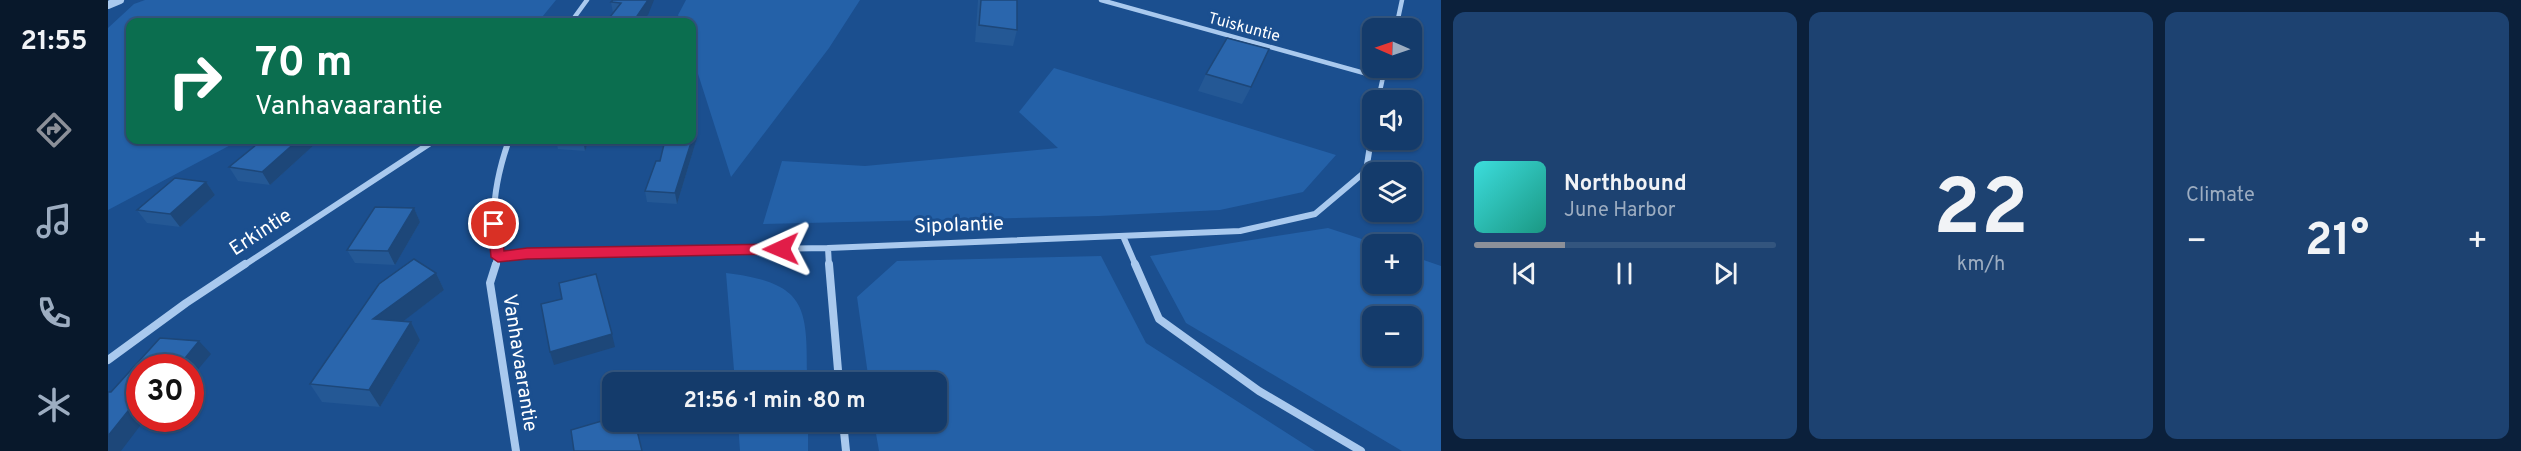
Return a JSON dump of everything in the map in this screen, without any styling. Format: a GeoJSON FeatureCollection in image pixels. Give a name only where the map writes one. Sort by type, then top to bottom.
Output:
{"type":"FeatureCollection","features":[{"type":"Feature","properties":{"kind":"street"},"geometry":{"type":"LineString","coordinates":[[108,5],[120,0]]}},
{"type":"Feature","properties":{"kind":"street"},"geometry":{"type":"LineString","coordinates":[[574,18],[588,0]]}},
{"type":"Feature","properties":{"kind":"street","name":"Tuiskuntie"},"geometry":{"type":"LineString","coordinates":[[1101,0],[1362,72]]}},
{"type":"Feature","properties":{"kind":"street"},"geometry":{"type":"LineString","coordinates":[[1398,18],[1402,0]]}},
{"type":"Feature","properties":{"kind":"street"},"geometry":{"type":"LineString","coordinates":[[1380,90],[1382,78]]}},
{"type":"Feature","properties":{"kind":"street","name":"Erkintie"},"geometry":{"type":"LineString","coordinates":[[108,360],[186,303],[429,144]]}},
{"type":"Feature","properties":{"kind":"street","name":"Vanhavaarantie"},"geometry":{"type":"LineString","coordinates":[[508,144],[497,175],[494,224],[498,257],[490,283],[516,451]]}},
{"type":"Feature","properties":{"kind":"street","name":"Sipolantie"},"geometry":{"type":"LineString","coordinates":[[498,257],[527,254],[828,248],[1240,231],[1315,214],[1366,171],[1369,150]]}},
{"type":"Feature","properties":{"kind":"street"},"geometry":{"type":"LineString","coordinates":[[1123,236],[1159,320],[1259,391],[1360,451]]}},
{"type":"Feature","properties":{"kind":"street"},"geometry":{"type":"LineString","coordinates":[[828,248],[838,372]]}},
{"type":"Feature","properties":{"kind":"street"},"geometry":{"type":"LineString","coordinates":[[844,432],[846,451]]}},
{"type":"Feature","properties":{"kind":"shaded area"},"geometry":{"type":"Polygon","coordinates":[[[145,0],[556,0],[541,18],[126,18],[126,144],[232,144],[108,210],[108,28],[134,4],[145,0]]]}},
{"type":"Feature","properties":{"kind":"shaded area"},"geometry":{"type":"Polygon","coordinates":[[[686,0],[860,0],[829,48],[731,177],[696,68],[696,18],[679,18],[678,15],[686,0]]]}},
{"type":"Feature","properties":{"kind":"shaded area"},"geometry":{"type":"Polygon","coordinates":[[[1054,68],[1336,155],[1303,192],[1220,210],[1099,216],[763,224],[782,161],[865,166],[1058,148],[1019,112],[1054,68]]]}},
{"type":"Feature","properties":{"kind":"shaded area"},"geometry":{"type":"Polygon","coordinates":[[[1328,228],[1362,239],[1362,294],[1422,294],[1422,259],[1441,266],[1441,451],[1402,451],[1186,323],[1150,256],[1328,228]]]}},
{"type":"Feature","properties":{"kind":"shaded area"},"geometry":{"type":"Polygon","coordinates":[[[1101,256],[1146,343],[1315,451],[879,451],[876,432],[947,432],[947,372],[868,372],[857,297],[897,261],[1101,256]]]}},
{"type":"Feature","properties":{"kind":"shaded area"},"geometry":{"type":"Polygon","coordinates":[[[726,273],[774,284],[788,292],[798,304],[806,335],[807,372],[734,372],[726,273]]]}},
{"type":"Feature","properties":{"kind":"shaded area"},"geometry":{"type":"Polygon","coordinates":[[[739,432],[808,432],[808,451],[740,451],[739,432]]]}},
{"type":"Feature","properties":{"kind":"building"},"geometry":{"type":"Polygon","coordinates":[[[613,0],[648,0],[636,18],[609,18],[621,3],[611,2],[613,0]]]}},
{"type":"Feature","properties":{"kind":"building"},"geometry":{"type":"Polygon","coordinates":[[[981,0],[1017,0],[1017,30],[979,25],[981,0]]]}},
{"type":"Feature","properties":{"kind":"building"},"geometry":{"type":"Polygon","coordinates":[[[1227,38],[1269,49],[1251,87],[1206,74],[1227,38]]]}},
{"type":"Feature","properties":{"kind":"building"},"geometry":{"type":"Polygon","coordinates":[[[257,144],[294,144],[262,172],[229,167],[257,144]]]}},
{"type":"Feature","properties":{"kind":"building"},"geometry":{"type":"Polygon","coordinates":[[[664,144],[691,144],[675,193],[645,191],[656,161],[660,161],[664,144]]]}},
{"type":"Feature","properties":{"kind":"building"},"geometry":{"type":"Polygon","coordinates":[[[175,178],[206,182],[170,214],[137,210],[175,178]]]}},
{"type":"Feature","properties":{"kind":"building"},"geometry":{"type":"Polygon","coordinates":[[[375,207],[414,208],[388,251],[347,250],[375,207]]]}},
{"type":"Feature","properties":{"kind":"building"},"geometry":{"type":"Polygon","coordinates":[[[414,259],[436,273],[373,319],[411,322],[369,390],[310,384],[379,284],[414,259]]]}},
{"type":"Feature","properties":{"kind":"building"},"geometry":{"type":"Polygon","coordinates":[[[596,274],[612,334],[550,352],[541,304],[562,299],[559,283],[596,274]]]}},
{"type":"Feature","properties":{"kind":"building"},"geometry":{"type":"Polygon","coordinates":[[[160,338],[199,341],[188,354],[145,354],[160,338]]]}},
{"type":"Feature","properties":{"kind":"building"},"geometry":{"type":"Polygon","coordinates":[[[126,375],[126,414],[108,436],[108,392],[111,392],[126,375]]]}},
{"type":"Feature","properties":{"kind":"building"},"geometry":{"type":"Polygon","coordinates":[[[602,421],[602,432],[637,432],[642,451],[574,451],[571,430],[602,421]]]}},
{"type":"Feature","properties":{"kind":"route"},"geometry":{"type":"LineString","coordinates":[[494,224],[498,257],[527,254],[781,249]]}}]}
